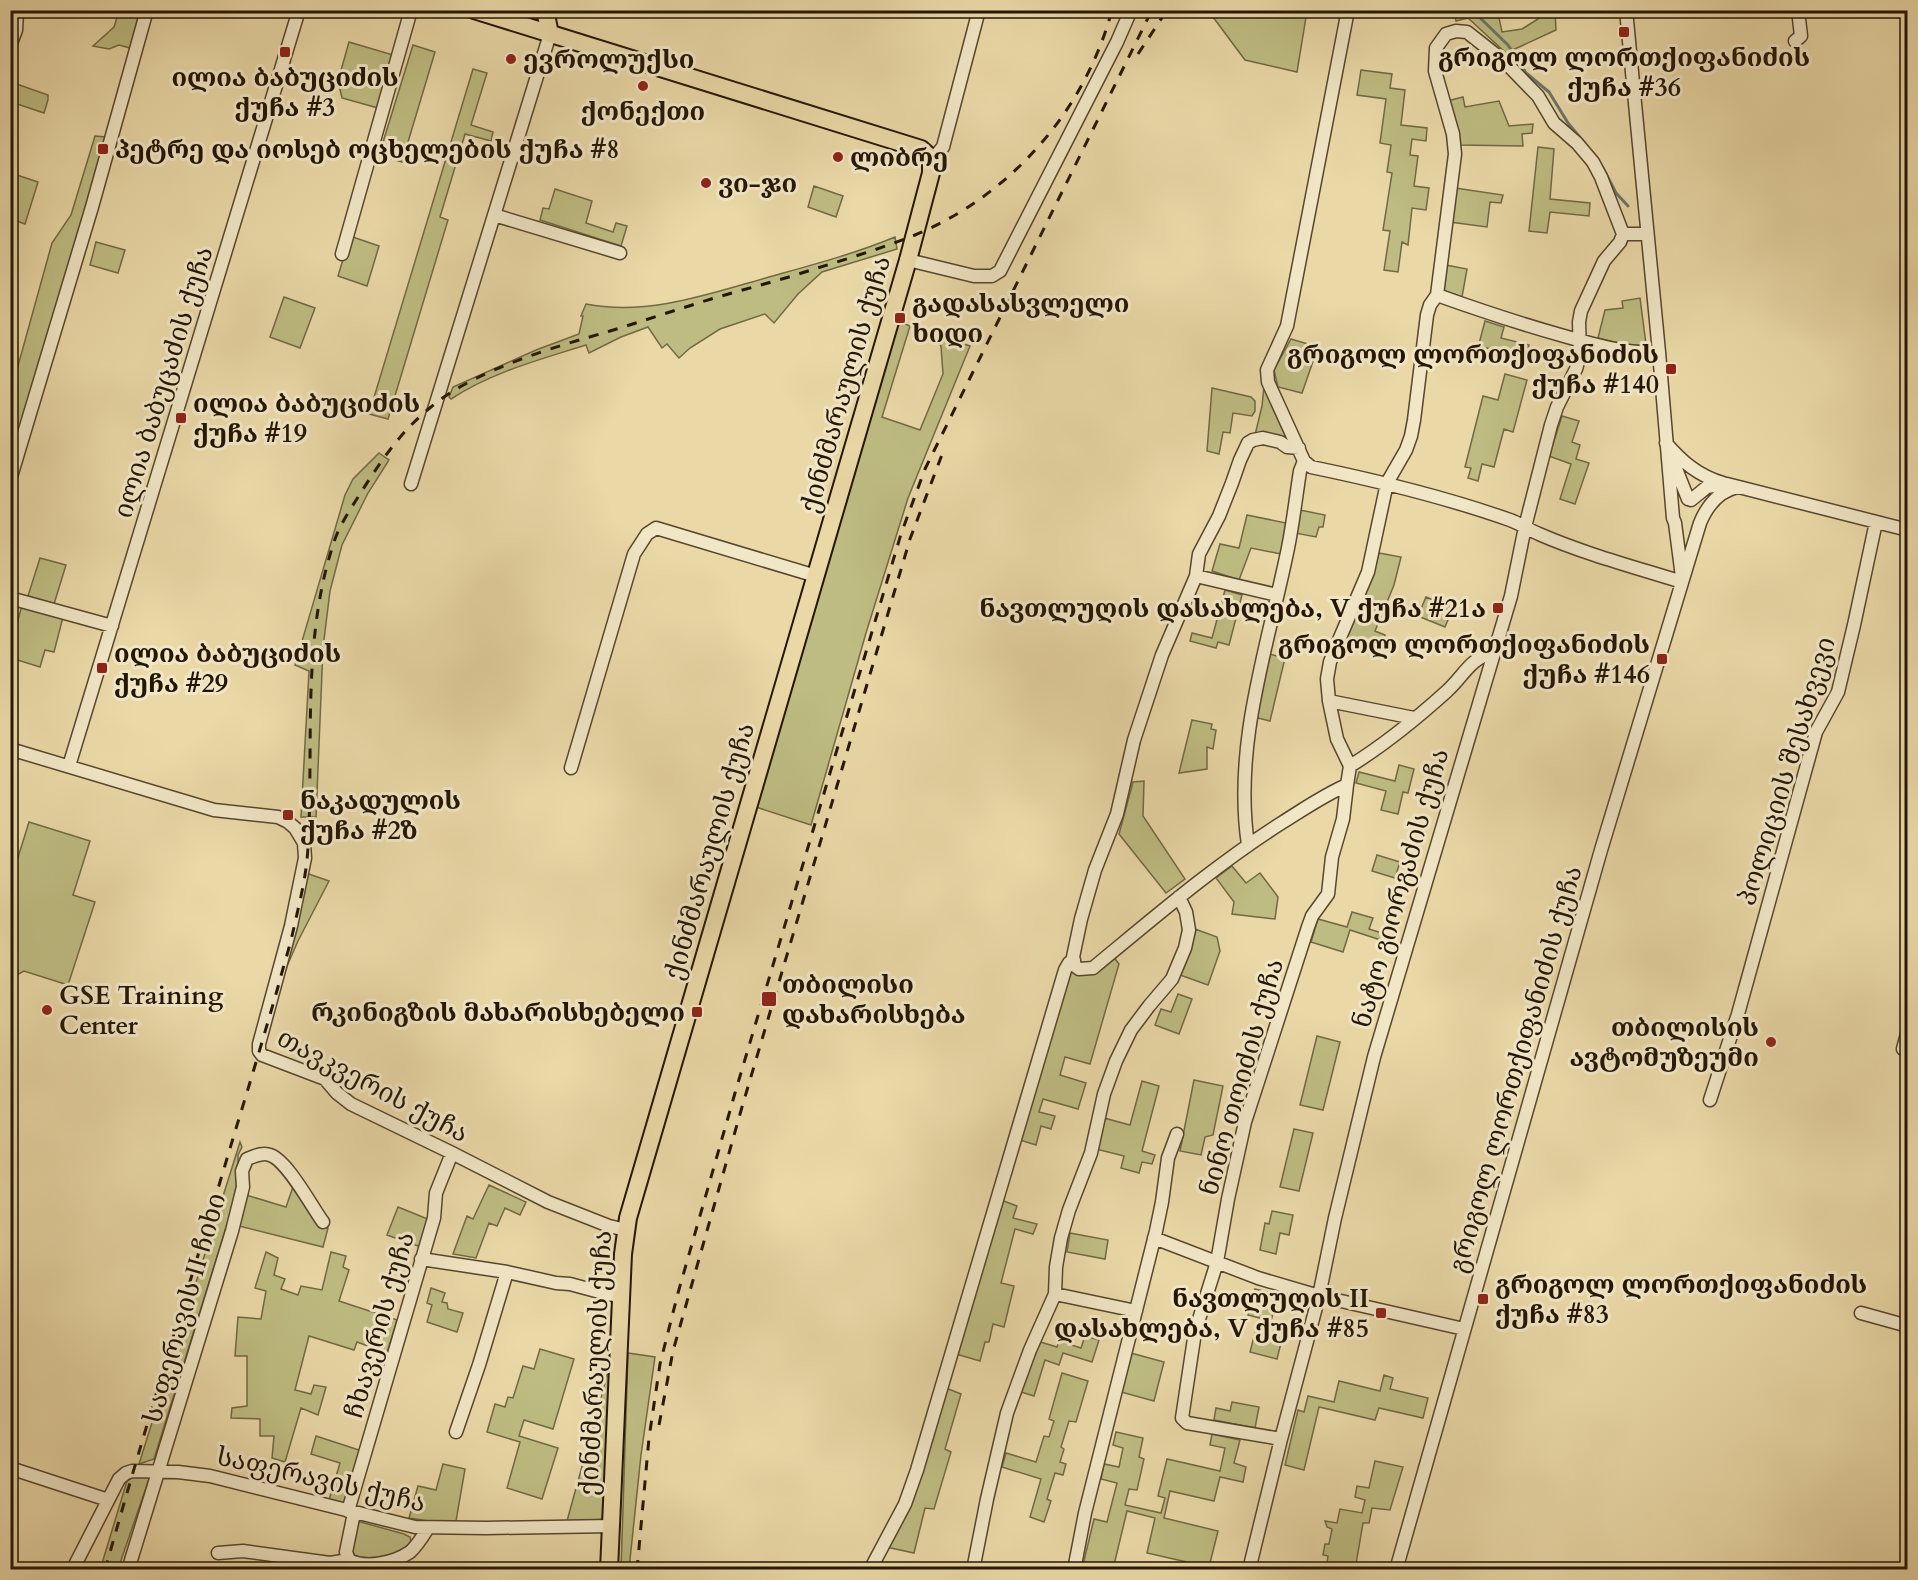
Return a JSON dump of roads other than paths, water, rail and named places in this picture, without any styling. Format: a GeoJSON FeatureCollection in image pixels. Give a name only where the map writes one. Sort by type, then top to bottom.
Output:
{"type":"FeatureCollection","features":[{"type":"Feature","properties":{"kind":"main road"},"geometry":{"type":"LineString","coordinates":[[474,10],[921,149],[931,158]]}},
{"type":"Feature","properties":{"kind":"main road"},"geometry":{"type":"LineString","coordinates":[[545,10],[550,34]]}},
{"type":"Feature","properties":{"kind":"main road","name":"ქინძმარაულის ქუჩა"},"geometry":{"type":"LineString","coordinates":[[609,1569],[623,1254],[633,1198],[908,260],[931,173],[931,158]]}},
{"type":"Feature","properties":{"kind":"street"},"geometry":{"type":"LineString","coordinates":[[10,46],[16,30],[18,12],[12,10]]}},
{"type":"Feature","properties":{"kind":"street"},"geometry":{"type":"LineString","coordinates":[[10,480],[92,207],[147,10]]}},
{"type":"Feature","properties":{"kind":"street","name":"ილია ბაბუცაძის ქუჩა"},"geometry":{"type":"LineString","coordinates":[[69,766],[299,10]]}},
{"type":"Feature","properties":{"kind":"street"},"geometry":{"type":"LineString","coordinates":[[342,254],[411,10]]}},
{"type":"Feature","properties":{"kind":"street"},"geometry":{"type":"LineString","coordinates":[[931,158],[943,147],[979,10]]}},
{"type":"Feature","properties":{"kind":"street"},"geometry":{"type":"LineString","coordinates":[[908,260],[974,276],[992,276],[1000,271],[1117,42],[1131,10]]}},
{"type":"Feature","properties":{"kind":"street"},"geometry":{"type":"LineString","coordinates":[[1348,10],[1287,326],[1267,370],[1271,390],[1304,461],[1311,467],[1388,483],[1450,500],[1513,521],[1537,534],[1682,582]]}},
{"type":"Feature","properties":{"kind":"street","name":"გრიგოლ ლორთქიფანიძის ქუჩა"},"geometry":{"type":"LineString","coordinates":[[1626,10],[1666,443],[1682,582]]}},
{"type":"Feature","properties":{"kind":"street"},"geometry":{"type":"LineString","coordinates":[[1795,41],[1801,36],[1798,10]]}},
{"type":"Feature","properties":{"kind":"street"},"geometry":{"type":"LineString","coordinates":[[1494,651],[1481,656],[1468,667],[1448,691],[1380,747],[1350,766],[1336,739],[1327,678],[1330,662],[1368,572],[1388,483],[1406,450],[1414,420],[1427,315],[1437,295],[1455,154],[1453,134],[1435,71],[1436,48],[1446,34],[1456,31],[1467,32],[1505,62],[1538,96],[1554,123],[1577,143],[1593,162],[1623,234],[1647,234]]}},
{"type":"Feature","properties":{"kind":"street"},"geometry":{"type":"LineString","coordinates":[[411,484],[550,34]]}},
{"type":"Feature","properties":{"kind":"street"},"geometry":{"type":"LineString","coordinates":[[494,215],[620,253]]}},
{"type":"Feature","properties":{"kind":"street","name":"ნატო გიორგაძის ქუჩა"},"geometry":{"type":"LineString","coordinates":[[1249,1569],[1319,1296],[1335,1218],[1374,1057],[1511,596],[1525,527],[1551,425],[1580,355],[1579,322],[1585,299],[1604,261],[1620,242],[1623,234]]}},
{"type":"Feature","properties":{"kind":"street"},"geometry":{"type":"LineString","coordinates":[[1437,295],[1515,322],[1581,341],[1633,353],[1659,352]]}},
{"type":"Feature","properties":{"kind":"street"},"geometry":{"type":"LineString","coordinates":[[1299,448],[1287,447],[1280,442],[1263,438],[1253,440],[1248,444],[1219,516],[1199,554],[1196,576],[1162,655],[1134,740],[1117,814],[1095,870],[1081,920],[1073,957],[1075,966],[1079,969],[1093,968],[1179,897],[1248,845],[1330,793],[1347,785]]}},
{"type":"Feature","properties":{"kind":"street"},"geometry":{"type":"LineString","coordinates":[[1666,443],[1676,455],[1699,473],[1732,485],[1908,530]]}},
{"type":"Feature","properties":{"kind":"street","name":"გრიგოლ ლორთქიფანიძის ქუჩა"},"geometry":{"type":"LineString","coordinates":[[1666,443],[1690,499]]}},
{"type":"Feature","properties":{"kind":"street"},"geometry":{"type":"LineString","coordinates":[[1248,845],[1243,800],[1249,718],[1291,531],[1304,461]]}},
{"type":"Feature","properties":{"kind":"street"},"geometry":{"type":"LineString","coordinates":[[1732,485],[1720,494],[1696,526],[1682,528],[1674,517],[1678,502],[1690,499],[1707,487],[1732,485]]}},
{"type":"Feature","properties":{"kind":"street"},"geometry":{"type":"LineString","coordinates":[[1690,499],[1700,506],[1701,520]]}},
{"type":"Feature","properties":{"kind":"street","name":"გრიგოლ ლორთქიფანიძის ქუჩა"},"geometry":{"type":"LineString","coordinates":[[1395,1569],[1597,866],[1701,520]]}},
{"type":"Feature","properties":{"kind":"street","name":"პოლიციის შესახვევი"},"geometry":{"type":"LineString","coordinates":[[1710,1100],[1738,1014],[1816,732],[1838,692],[1876,522]]}},
{"type":"Feature","properties":{"kind":"street"},"geometry":{"type":"LineString","coordinates":[[571,768],[634,554],[647,534],[656,528],[816,576]]}},
{"type":"Feature","properties":{"kind":"street"},"geometry":{"type":"LineString","coordinates":[[1196,576],[1277,595]]}},
{"type":"Feature","properties":{"kind":"street"},"geometry":{"type":"LineString","coordinates":[[10,598],[112,626]]}},
{"type":"Feature","properties":{"kind":"street"},"geometry":{"type":"LineString","coordinates":[[1329,701],[1414,718]]}},
{"type":"Feature","properties":{"kind":"street"},"geometry":{"type":"LineString","coordinates":[[10,748],[69,766]]}},
{"type":"Feature","properties":{"kind":"street","name":"თავკვერის ქუჩა"},"geometry":{"type":"LineString","coordinates":[[69,766],[214,810],[278,818],[295,828],[304,843],[305,858],[291,926],[258,1044],[262,1055],[325,1079],[351,1104],[548,1202],[609,1226],[626,1230]]}},
{"type":"Feature","properties":{"kind":"street","name":"ნინო თოიძის ქუჩა"},"geometry":{"type":"LineString","coordinates":[[1281,1439],[1232,1432],[1183,1421],[1182,1418],[1195,1332],[1217,1262],[1245,1122],[1312,916],[1328,894],[1332,857],[1343,819],[1350,766]]}},
{"type":"Feature","properties":{"kind":"street"},"geometry":{"type":"LineString","coordinates":[[973,1569],[1007,1413],[1030,1350],[1055,1294],[1056,1267],[1061,1238],[1091,1153],[1104,1094],[1116,1060],[1131,1030],[1172,979],[1185,948],[1189,930],[1186,912],[1179,897]]}},
{"type":"Feature","properties":{"kind":"street"},"geometry":{"type":"LineString","coordinates":[[870,1569],[905,1504],[917,1470],[1065,970],[1074,960]]}},
{"type":"Feature","properties":{"kind":"street"},"geometry":{"type":"LineString","coordinates":[[1903,1049],[1908,1030]]}},
{"type":"Feature","properties":{"kind":"street"},"geometry":{"type":"LineString","coordinates":[[1074,1569],[1085,1513],[1154,1238],[1168,1158],[1177,1134]]}},
{"type":"Feature","properties":{"kind":"street","name":"ჩხავერის ქუჩა"},"geometry":{"type":"LineString","coordinates":[[348,1560],[346,1552],[351,1512],[434,1218],[436,1193],[452,1153]]}},
{"type":"Feature","properties":{"kind":"street","name":"საფერავის II ჩიხი"},"geometry":{"type":"LineString","coordinates":[[159,1471],[232,1231],[243,1187],[242,1171],[247,1159],[265,1154],[278,1158],[323,1222]]}},
{"type":"Feature","properties":{"kind":"street"},"geometry":{"type":"LineString","coordinates":[[1154,1238],[1258,1278],[1319,1296],[1464,1329]]}},
{"type":"Feature","properties":{"kind":"street"},"geometry":{"type":"LineString","coordinates":[[421,1259],[507,1272],[622,1296]]}},
{"type":"Feature","properties":{"kind":"street"},"geometry":{"type":"LineString","coordinates":[[456,1431],[507,1272]]}},
{"type":"Feature","properties":{"kind":"street"},"geometry":{"type":"LineString","coordinates":[[1055,1294],[1136,1311]]}},
{"type":"Feature","properties":{"kind":"street"},"geometry":{"type":"LineString","coordinates":[[1861,1313],[1908,1326]]}},
{"type":"Feature","properties":{"kind":"street"},"geometry":{"type":"LineString","coordinates":[[10,1468],[108,1500],[75,1569]]}},
{"type":"Feature","properties":{"kind":"street"},"geometry":{"type":"LineString","coordinates":[[128,1569],[159,1471]]}},
{"type":"Feature","properties":{"kind":"street","name":"საფერავის ქუჩა"},"geometry":{"type":"LineString","coordinates":[[108,1500],[119,1479],[126,1473],[159,1471],[210,1476],[400,1524],[428,1528],[612,1526]]}},
{"type":"Feature","properties":{"kind":"street"},"geometry":{"type":"LineString","coordinates":[[218,1553],[243,1551],[330,1563],[348,1560],[371,1565],[406,1554],[412,1550],[428,1528]]}},
{"type":"Feature","properties":{"kind":"waterway"},"geometry":{"type":"LineString","coordinates":[[1472,10],[1508,45],[1526,73],[1549,92],[1568,123],[1596,157]]}},
{"type":"Feature","properties":{"kind":"waterway"},"geometry":{"type":"LineString","coordinates":[[1603,168],[1616,193],[1628,206]]}},
{"type":"Feature","properties":{"kind":"railway"},"geometry":{"type":"LineString","coordinates":[[105,1570],[262,1042],[303,887],[307,856],[311,691],[317,614],[324,576],[335,539],[346,516],[392,448],[410,426],[449,393],[470,381],[493,370],[565,344],[875,250],[915,235],[950,218],[982,197],[1012,173],[1063,115],[1100,47],[1112,10]]}},
{"type":"Feature","properties":{"kind":"railway"},"geometry":{"type":"LineString","coordinates":[[637,1570],[649,1438],[660,1364],[678,1293],[901,534],[925,469],[1152,10]]}},
{"type":"Feature","properties":{"kind":"railway"},"geometry":{"type":"LineString","coordinates":[[1138,54],[1167,10]]}},
{"type":"Feature","properties":{"kind":"railway"},"geometry":{"type":"LineString","coordinates":[[659,1425],[673,1351],[742,1107],[910,539],[943,452]]}},
{"type":"Feature","properties":{"kind":"place","name":"გრიგოლ ლორთქიფანიძის ქუჩა #36"},"geometry":{"type":"Point","coordinates":[1624,32]}},
{"type":"Feature","properties":{"kind":"place","name":"ილია ბაბუციძის ქუჩა #3"},"geometry":{"type":"Point","coordinates":[285,52]}},
{"type":"Feature","properties":{"kind":"place","name":"ევროლუქსი"},"geometry":{"type":"Point","coordinates":[511,59]}},
{"type":"Feature","properties":{"kind":"place","name":"ქონექთი"},"geometry":{"type":"Point","coordinates":[643,86]}},
{"type":"Feature","properties":{"kind":"place","name":"პეტრე და იოსებ ოცხელების ქუჩა #8"},"geometry":{"type":"Point","coordinates":[103,149]}},
{"type":"Feature","properties":{"kind":"place","name":"ლიბრე"},"geometry":{"type":"Point","coordinates":[838,157]}},
{"type":"Feature","properties":{"kind":"place","name":"ვი-ჯი"},"geometry":{"type":"Point","coordinates":[706,183]}},
{"type":"Feature","properties":{"kind":"place","name":"გადასასვლელი ხიდი"},"geometry":{"type":"Point","coordinates":[900,318]}},
{"type":"Feature","properties":{"kind":"place","name":"გრიგოლ ლორთქიფანიძის ქუჩა #140"},"geometry":{"type":"Point","coordinates":[1671,369]}},
{"type":"Feature","properties":{"kind":"place","name":"ილია ბაბუციძის ქუჩა #19"},"geometry":{"type":"Point","coordinates":[181,418]}},
{"type":"Feature","properties":{"kind":"place","name":"ნავთლუღის დასახლება, V ქუჩა #21ა"},"geometry":{"type":"Point","coordinates":[1498,608]}},
{"type":"Feature","properties":{"kind":"place","name":"გრიგოლ ლორთქიფანიძის ქუჩა #146"},"geometry":{"type":"Point","coordinates":[1662,659]}},
{"type":"Feature","properties":{"kind":"place","name":"ილია ბაბუციძის ქუჩა #29"},"geometry":{"type":"Point","coordinates":[102,668]}},
{"type":"Feature","properties":{"kind":"place","name":"ნაკადულის ქუჩა #2ზ"},"geometry":{"type":"Point","coordinates":[288,815]}},
{"type":"Feature","properties":{"kind":"place","name":"თბილისი დახარისხება"},"geometry":{"type":"Point","coordinates":[769,999]}},
{"type":"Feature","properties":{"kind":"place","name":"GSE Training Center"},"geometry":{"type":"Point","coordinates":[47,1010]}},
{"type":"Feature","properties":{"kind":"place","name":"რკინიგზის მახარისხებელი"},"geometry":{"type":"Point","coordinates":[697,1012]}},
{"type":"Feature","properties":{"kind":"place","name":"თბილისის ავტომუზეუმი"},"geometry":{"type":"Point","coordinates":[1771,1042]}},
{"type":"Feature","properties":{"kind":"place","name":"გრიგოლ ლორთქიფანიძის ქუჩა #83"},"geometry":{"type":"Point","coordinates":[1483,1299]}},
{"type":"Feature","properties":{"kind":"place","name":"ნავთლუღის II დასახლება, V ქუჩა #85"},"geometry":{"type":"Point","coordinates":[1381,1313]}}]}
